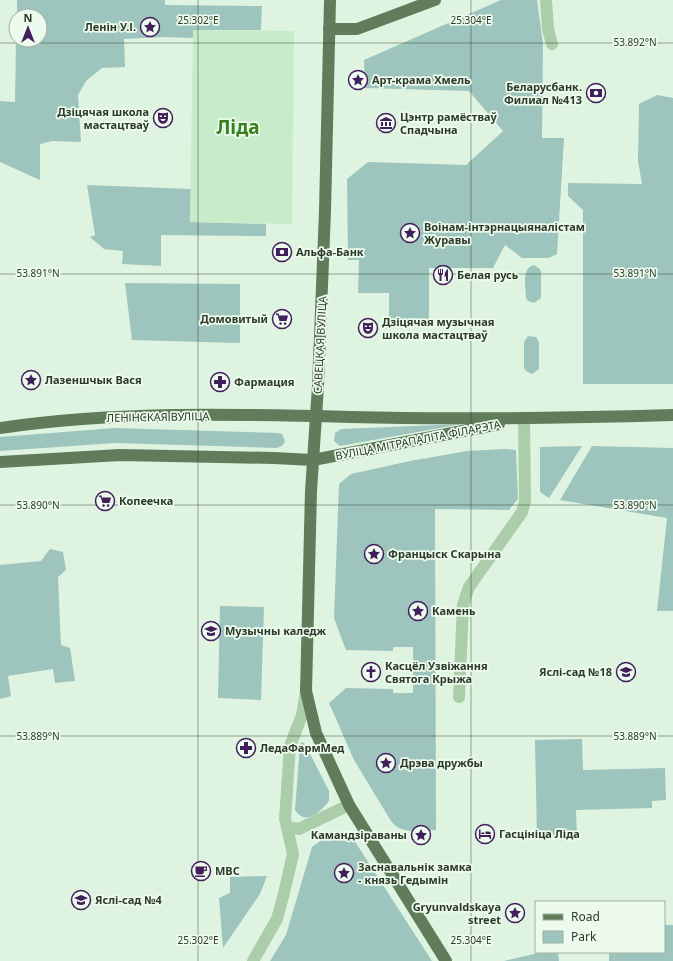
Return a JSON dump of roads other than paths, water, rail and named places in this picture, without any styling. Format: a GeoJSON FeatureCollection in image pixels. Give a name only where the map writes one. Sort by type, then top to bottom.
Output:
{"type":"FeatureCollection","features":[{"type":"Feature","properties":{"kind":"main road","name":"САВЕЦКАЯ ВУЛІЦА"},"geometry":{"type":"LineString","coordinates":[[330,0],[325,211],[313,460],[306,690],[316,733],[349,806],[446,961]]}},
{"type":"Feature","properties":{"kind":"main road"},"geometry":{"type":"LineString","coordinates":[[329,29],[357,29],[435,0]]}},
{"type":"Feature","properties":{"kind":"main road","name":"ВУЛІЦА МІТРАПАЛІТА ФІЛАРЭТА"},"geometry":{"type":"LineString","coordinates":[[316,416],[524,419],[673,415]]}},
{"type":"Feature","properties":{"kind":"main road","name":"ЛЕНІНСКАЯ ВУЛІЦА"},"geometry":{"type":"LineString","coordinates":[[0,428],[113,417],[316,416]]}},
{"type":"Feature","properties":{"kind":"main road","name":"ВУЛІЦА МІТРАПАЛІТА ФІЛАРЭТА"},"geometry":{"type":"LineString","coordinates":[[313,460],[524,419]]}},
{"type":"Feature","properties":{"kind":"main road"},"geometry":{"type":"LineString","coordinates":[[0,462],[120,455],[313,460]]}},
{"type":"Feature","properties":{"kind":"street"},"geometry":{"type":"LineString","coordinates":[[546,0],[548,29],[552,44]]}},
{"type":"Feature","properties":{"kind":"street"},"geometry":{"type":"LineString","coordinates":[[459,697],[463,605],[469,587],[522,512],[525,501],[524,419]]}},
{"type":"Feature","properties":{"kind":"street"},"geometry":{"type":"LineString","coordinates":[[253,961],[277,919],[293,854],[285,819],[290,746],[302,715],[306,690]]}},
{"type":"Feature","properties":{"kind":"street"},"geometry":{"type":"LineString","coordinates":[[287,826],[299,829],[349,806]]}},
{"type":"Feature","properties":{"kind":"place","name":"Ленін У.І."},"geometry":{"type":"Point","coordinates":[150,27]}},
{"type":"Feature","properties":{"kind":"place","name":"Арт-крама Хмель"},"geometry":{"type":"Point","coordinates":[358,80]}},
{"type":"Feature","properties":{"kind":"place","name":"Беларусбанк. Филиал №413"},"geometry":{"type":"Point","coordinates":[596,93]}},
{"type":"Feature","properties":{"kind":"place","name":"Дзіцячая школа мастацтваў"},"geometry":{"type":"Point","coordinates":[163,118]}},
{"type":"Feature","properties":{"kind":"place","name":"Цэнтр рамёстваў Спадчына"},"geometry":{"type":"Point","coordinates":[386,123]}},
{"type":"Feature","properties":{"kind":"place","name":"Воінам-інтэрнацыяналістам Журавы"},"geometry":{"type":"Point","coordinates":[410,233]}},
{"type":"Feature","properties":{"kind":"place","name":"Альфа-Банк"},"geometry":{"type":"Point","coordinates":[282,252]}},
{"type":"Feature","properties":{"kind":"place","name":"Белая русь"},"geometry":{"type":"Point","coordinates":[443,275]}},
{"type":"Feature","properties":{"kind":"place","name":"Домовитый"},"geometry":{"type":"Point","coordinates":[282,319]}},
{"type":"Feature","properties":{"kind":"place","name":"Дзіцячая музычная школа мастацтваў"},"geometry":{"type":"Point","coordinates":[368,328]}},
{"type":"Feature","properties":{"kind":"place","name":"Лазеншчык Вася"},"geometry":{"type":"Point","coordinates":[31,380]}},
{"type":"Feature","properties":{"kind":"place","name":"Фармация"},"geometry":{"type":"Point","coordinates":[220,382]}},
{"type":"Feature","properties":{"kind":"place","name":"Копеечка"},"geometry":{"type":"Point","coordinates":[105,501]}},
{"type":"Feature","properties":{"kind":"place","name":"Францыск Скарына"},"geometry":{"type":"Point","coordinates":[374,554]}},
{"type":"Feature","properties":{"kind":"place","name":"Камень"},"geometry":{"type":"Point","coordinates":[418,611]}},
{"type":"Feature","properties":{"kind":"place","name":"Музычны каледж"},"geometry":{"type":"Point","coordinates":[211,631]}},
{"type":"Feature","properties":{"kind":"place","name":"Касцёл Узвіжання Святога Крыжа"},"geometry":{"type":"Point","coordinates":[371,672]}},
{"type":"Feature","properties":{"kind":"place","name":"Яслі-сад №18"},"geometry":{"type":"Point","coordinates":[626,672]}},
{"type":"Feature","properties":{"kind":"place","name":"ЛедаФармМед"},"geometry":{"type":"Point","coordinates":[246,748]}},
{"type":"Feature","properties":{"kind":"place","name":"Дрэва дружбы"},"geometry":{"type":"Point","coordinates":[386,763]}},
{"type":"Feature","properties":{"kind":"place","name":"Гасцініца Ліда"},"geometry":{"type":"Point","coordinates":[485,834]}},
{"type":"Feature","properties":{"kind":"place","name":"Камандзіраваны"},"geometry":{"type":"Point","coordinates":[421,835]}},
{"type":"Feature","properties":{"kind":"place","name":"MBC"},"geometry":{"type":"Point","coordinates":[201,871]}},
{"type":"Feature","properties":{"kind":"place","name":"Заснавальнік замка - князь Гедымін"},"geometry":{"type":"Point","coordinates":[344,873]}},
{"type":"Feature","properties":{"kind":"place","name":"Яслі-сад №4"},"geometry":{"type":"Point","coordinates":[81,900]}},
{"type":"Feature","properties":{"kind":"place","name":"Gryunvaldskaya street"},"geometry":{"type":"Point","coordinates":[515,913]}},
{"type":"Feature","properties":{"kind":"district","name":"Ліда"},"geometry":{"type":"Point","coordinates":[238,127]}}]}
